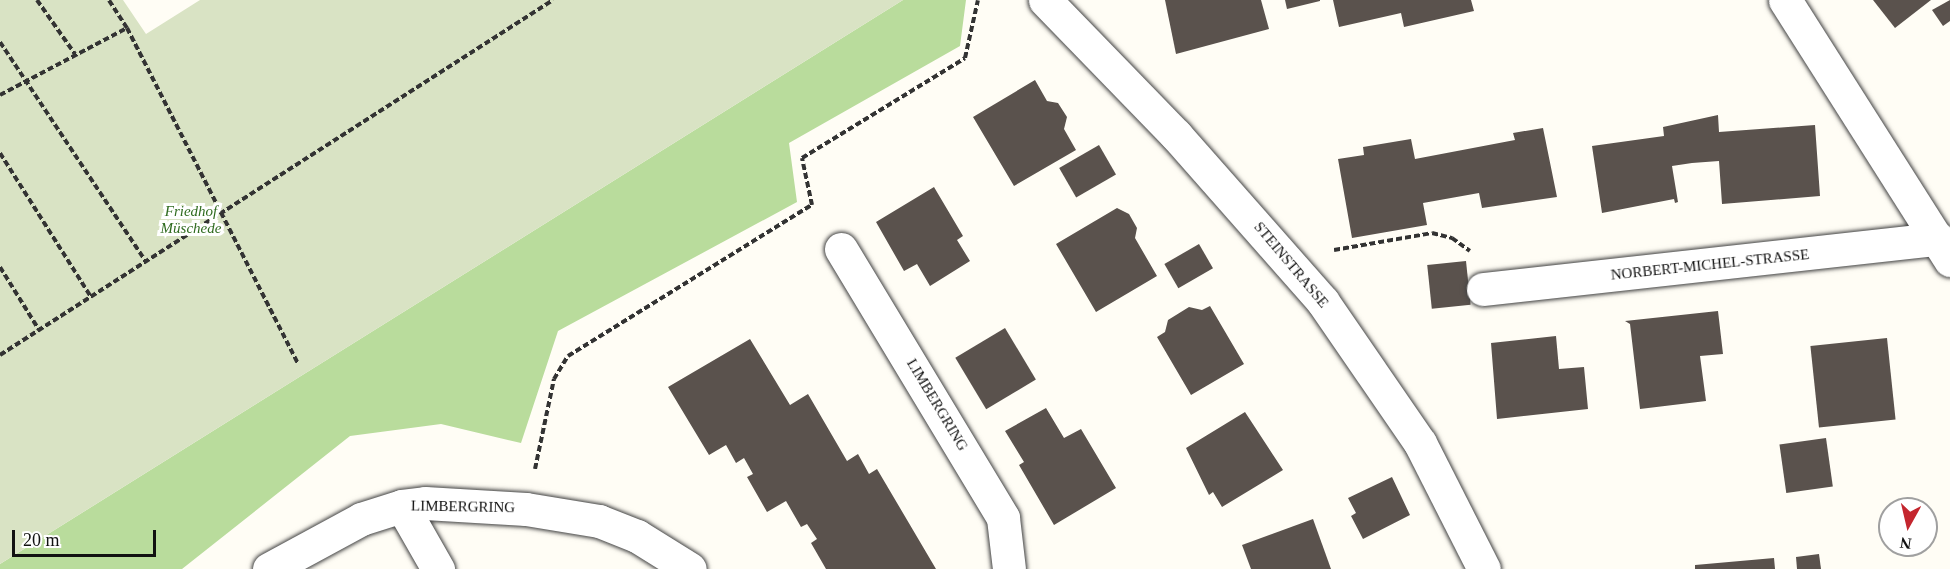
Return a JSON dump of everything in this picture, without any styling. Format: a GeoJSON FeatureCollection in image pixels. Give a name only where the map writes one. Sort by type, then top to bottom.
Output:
{"type":"FeatureCollection","features":[{"type":"Feature","properties":{"kind":"street","name":"STEINSTRASSE"},"geometry":{"type":"LineString","coordinates":[[1046,0],[1176,135],[1323,302],[1391,396],[1442,483],[1484,569]]}},
{"type":"Feature","properties":{"kind":"street","name":"NORBERT-MICHEL-STRASSE"},"geometry":{"type":"LineString","coordinates":[[1483,289],[1944,250],[1785,0]]}},
{"type":"Feature","properties":{"kind":"street","name":"LIMBERGRING"},"geometry":{"type":"LineString","coordinates":[[842,249],[1003,518],[1009,569]]}},
{"type":"Feature","properties":{"kind":"street","name":"LIMBERGRING"},"geometry":{"type":"LineString","coordinates":[[269,569],[342,529],[402,506],[452,504],[526,508],[618,527],[690,569]]}},
{"type":"Feature","properties":{"kind":"street","name":"LIMBERGRING"},"geometry":{"type":"LineString","coordinates":[[402,506],[438,569]]}},
{"type":"Feature","properties":{"kind":"path"},"geometry":{"type":"LineString","coordinates":[[37,0],[75,54]]}},
{"type":"Feature","properties":{"kind":"path"},"geometry":{"type":"LineString","coordinates":[[109,0],[127,28],[224,214],[297,364]]}},
{"type":"Feature","properties":{"kind":"path"},"geometry":{"type":"LineString","coordinates":[[0,356],[224,214],[553,0]]}},
{"type":"Feature","properties":{"kind":"path"},"geometry":{"type":"LineString","coordinates":[[526,508],[560,366],[568,357],[812,205],[802,158],[965,58],[978,0]]}},
{"type":"Feature","properties":{"kind":"path"},"geometry":{"type":"LineString","coordinates":[[0,95],[27,78],[127,28]]}},
{"type":"Feature","properties":{"kind":"path"},"geometry":{"type":"LineString","coordinates":[[0,42],[27,78],[146,262]]}},
{"type":"Feature","properties":{"kind":"path"},"geometry":{"type":"LineString","coordinates":[[0,153],[91,297]]}},
{"type":"Feature","properties":{"kind":"path"},"geometry":{"type":"LineString","coordinates":[[1286,258],[1431,233],[1442,234],[1467,248],[1479,262],[1483,289]]}},
{"type":"Feature","properties":{"kind":"path"},"geometry":{"type":"LineString","coordinates":[[0,267],[39,330]]}},
{"type":"Feature","properties":{"kind":"green space","name":"Friedhof Müschede"},"geometry":{"type":"Polygon","coordinates":[[[0,0],[123,0],[146,34],[200,0],[903,0],[0,564],[0,0]]]}},
{"type":"Feature","properties":{"kind":"green space"},"geometry":{"type":"Polygon","coordinates":[[[903,0],[966,0],[960,46],[789,143],[797,202],[558,331],[521,443],[441,424],[350,436],[182,569],[0,569],[0,564],[903,0]]]}},
{"type":"Feature","properties":{"kind":"building"},"geometry":{"type":"Polygon","coordinates":[[[1165,0],[1261,0],[1269,29],[1176,54],[1165,0]]]}},
{"type":"Feature","properties":{"kind":"building"},"geometry":{"type":"Polygon","coordinates":[[[1285,0],[1320,0],[1320,1],[1287,9],[1285,0]]]}},
{"type":"Feature","properties":{"kind":"building"},"geometry":{"type":"Polygon","coordinates":[[[1333,0],[1471,0],[1474,11],[1404,27],[1401,13],[1339,27],[1333,0]]]}},
{"type":"Feature","properties":{"kind":"building"},"geometry":{"type":"Polygon","coordinates":[[[1873,0],[1931,0],[1895,28],[1873,0]]]}},
{"type":"Feature","properties":{"kind":"building"},"geometry":{"type":"Polygon","coordinates":[[[1950,0],[1950,21],[1943,26],[1932,10],[1950,0]]]}},
{"type":"Feature","properties":{"kind":"building"},"geometry":{"type":"Polygon","coordinates":[[[1035,80],[1047,101],[1058,103],[1067,117],[1064,129],[1076,150],[1014,186],[973,117],[1035,80]]]}},
{"type":"Feature","properties":{"kind":"building"},"geometry":{"type":"Polygon","coordinates":[[[1718,115],[1719,132],[1815,125],[1820,196],[1722,204],[1719,161],[1692,163],[1672,166],[1678,202],[1675,203],[1674,199],[1602,213],[1592,146],[1664,136],[1663,127],[1718,115]]]}},
{"type":"Feature","properties":{"kind":"building"},"geometry":{"type":"Polygon","coordinates":[[[1543,128],[1557,197],[1482,208],[1479,193],[1423,203],[1427,225],[1352,238],[1338,159],[1364,155],[1363,147],[1411,139],[1415,159],[1515,140],[1513,133],[1543,128]]]}},
{"type":"Feature","properties":{"kind":"building"},"geometry":{"type":"Polygon","coordinates":[[[1099,145],[1116,174],[1076,197],[1059,168],[1099,145]]]}},
{"type":"Feature","properties":{"kind":"building"},"geometry":{"type":"Polygon","coordinates":[[[934,187],[963,236],[957,240],[970,261],[930,286],[917,264],[904,271],[876,222],[934,187]]]}},
{"type":"Feature","properties":{"kind":"building"},"geometry":{"type":"Polygon","coordinates":[[[1117,208],[1129,214],[1137,228],[1135,238],[1157,276],[1096,312],[1056,244],[1117,208]]]}},
{"type":"Feature","properties":{"kind":"building"},"geometry":{"type":"Polygon","coordinates":[[[1199,244],[1213,268],[1178,288],[1164,264],[1199,244]]]}},
{"type":"Feature","properties":{"kind":"building"},"geometry":{"type":"Polygon","coordinates":[[[1466,261],[1471,305],[1432,309],[1427,265],[1466,261]]]}},
{"type":"Feature","properties":{"kind":"building"},"geometry":{"type":"Polygon","coordinates":[[[1210,306],[1244,364],[1191,395],[1157,337],[1165,332],[1168,320],[1189,307],[1202,310],[1210,306]]]}},
{"type":"Feature","properties":{"kind":"building"},"geometry":{"type":"Polygon","coordinates":[[[1718,311],[1723,354],[1700,356],[1706,401],[1640,409],[1630,324],[1625,321],[1718,311]]]}},
{"type":"Feature","properties":{"kind":"building"},"geometry":{"type":"Polygon","coordinates":[[[1005,328],[1036,379],[986,409],[955,358],[1005,328]]]}},
{"type":"Feature","properties":{"kind":"building"},"geometry":{"type":"Polygon","coordinates":[[[1556,336],[1559,369],[1584,367],[1588,409],[1497,419],[1491,343],[1556,336]]]}},
{"type":"Feature","properties":{"kind":"building"},"geometry":{"type":"Polygon","coordinates":[[[1887,338],[1896,420],[1819,428],[1810,346],[1887,338]]]}},
{"type":"Feature","properties":{"kind":"building"},"geometry":{"type":"Polygon","coordinates":[[[750,339],[790,405],[808,394],[847,461],[858,454],[869,474],[877,469],[936,569],[826,569],[811,543],[817,539],[807,524],[801,527],[786,501],[767,512],[747,477],[753,474],[744,458],[736,463],[726,445],[709,455],[668,387],[750,339]]]}},
{"type":"Feature","properties":{"kind":"building"},"geometry":{"type":"Polygon","coordinates":[[[1046,408],[1064,438],[1081,429],[1116,488],[1054,525],[1019,465],[1024,462],[1005,431],[1046,408]]]}},
{"type":"Feature","properties":{"kind":"building"},"geometry":{"type":"Polygon","coordinates":[[[1245,412],[1283,470],[1222,507],[1213,492],[1209,495],[1186,448],[1245,412]]]}},
{"type":"Feature","properties":{"kind":"building"},"geometry":{"type":"Polygon","coordinates":[[[1826,438],[1833,487],[1786,493],[1779,445],[1826,438]]]}},
{"type":"Feature","properties":{"kind":"building"},"geometry":{"type":"Polygon","coordinates":[[[1392,477],[1410,515],[1363,539],[1351,516],[1356,513],[1348,498],[1392,477]]]}},
{"type":"Feature","properties":{"kind":"building"},"geometry":{"type":"Polygon","coordinates":[[[1313,519],[1331,569],[1251,569],[1242,545],[1313,519]]]}},
{"type":"Feature","properties":{"kind":"building"},"geometry":{"type":"Polygon","coordinates":[[[1819,554],[1821,569],[1797,569],[1796,557],[1819,554]]]}},
{"type":"Feature","properties":{"kind":"building"},"geometry":{"type":"Polygon","coordinates":[[[1774,558],[1775,569],[1695,569],[1695,565],[1774,558]]]}}]}
